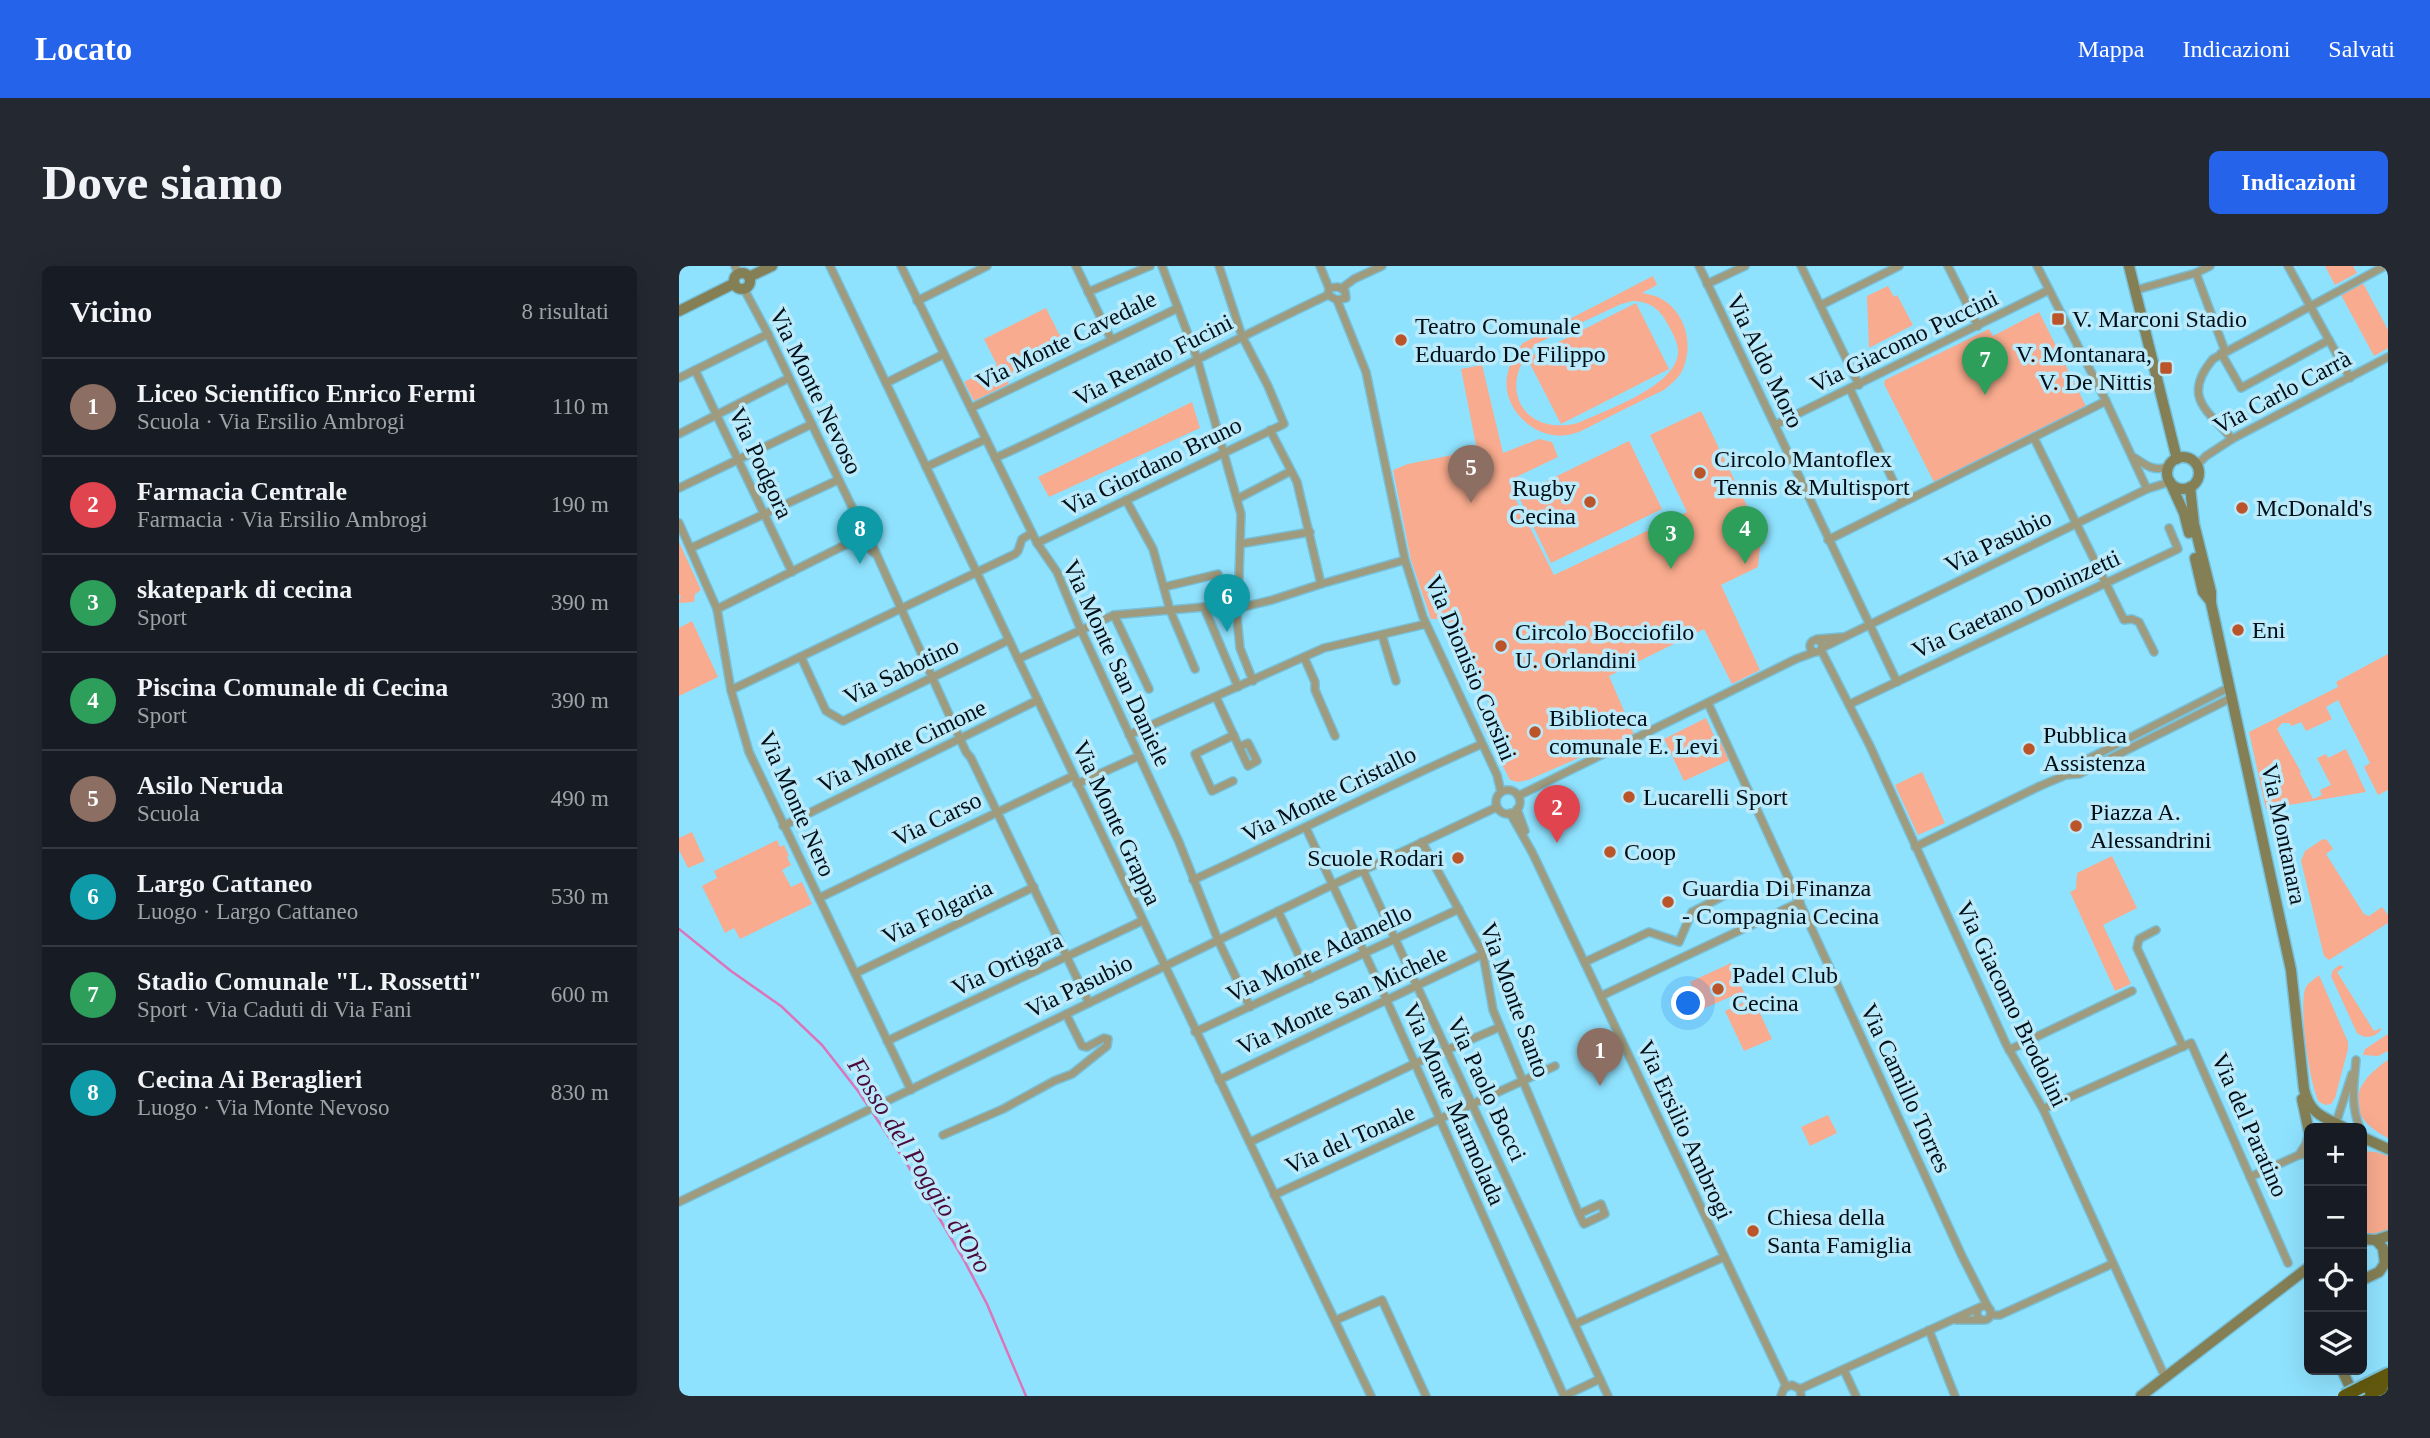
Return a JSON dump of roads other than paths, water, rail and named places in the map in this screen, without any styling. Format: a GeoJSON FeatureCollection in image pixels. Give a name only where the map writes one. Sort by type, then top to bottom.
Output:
{"type":"FeatureCollection","features":[{"type":"Feature","properties":{"kind":"highway"},"geometry":{"type":"LineString","coordinates":[[2363,1394],[2388,1374]]}},
{"type":"Feature","properties":{"kind":"highway"},"geometry":{"type":"LineString","coordinates":[[2344,1396],[2363,1394],[2388,1385]]}},
{"type":"Feature","properties":{"kind":"main road"},"geometry":{"type":"LineString","coordinates":[[749,277],[772,266]]}},
{"type":"Feature","properties":{"kind":"main road"},"geometry":{"type":"LineString","coordinates":[[2129,266],[2173,463],[2168,477],[2177,488],[2190,488],[2199,475],[2196,465],[2190,459],[2173,463]]}},
{"type":"Feature","properties":{"kind":"main road"},"geometry":{"type":"LineString","coordinates":[[736,270],[749,277],[750,284],[744,289],[733,284],[736,270]]}},
{"type":"Feature","properties":{"kind":"main road"},"geometry":{"type":"LineString","coordinates":[[679,311],[733,284]]}},
{"type":"Feature","properties":{"kind":"main road","name":"Via Montanara"},"geometry":{"type":"LineString","coordinates":[[2170,482],[2184,513],[2203,592],[2211,603]]}},
{"type":"Feature","properties":{"kind":"main road","name":"Via Montanara"},"geometry":{"type":"LineString","coordinates":[[2190,488],[2191,510],[2211,592],[2211,603],[2291,970],[2302,1077]]}},
{"type":"Feature","properties":{"kind":"main road"},"geometry":{"type":"LineString","coordinates":[[2302,1077],[2308,1104],[2318,1115],[2335,1123]]}},
{"type":"Feature","properties":{"kind":"main road"},"geometry":{"type":"LineString","coordinates":[[2302,1077],[2302,1098],[2307,1123]]}},
{"type":"Feature","properties":{"kind":"main road"},"geometry":{"type":"LineString","coordinates":[[2367,1139],[2386,1148]]}},
{"type":"Feature","properties":{"kind":"main road"},"geometry":{"type":"LineString","coordinates":[[2367,1239],[2388,1236]]}},
{"type":"Feature","properties":{"kind":"main road"},"geometry":{"type":"LineString","coordinates":[[2367,1278],[2379,1272],[2386,1262],[2383,1248],[2376,1240]]}},
{"type":"Feature","properties":{"kind":"main road"},"geometry":{"type":"LineString","coordinates":[[2141,1396],[2304,1270]]}},
{"type":"Feature","properties":{"kind":"main road"},"geometry":{"type":"LineString","coordinates":[[2347,1375],[2363,1394]]}},
{"type":"Feature","properties":{"kind":"street","name":"Via Monte Grappa"},"geometry":{"type":"LineString","coordinates":[[830,266],[1371,1396]]}},
{"type":"Feature","properties":{"kind":"street","name":"Via Monte San Daniele"},"geometry":{"type":"LineString","coordinates":[[901,266],[1037,543],[1057,572],[1250,1007]]}},
{"type":"Feature","properties":{"kind":"street"},"geometry":{"type":"LineString","coordinates":[[917,301],[987,266]]}},
{"type":"Feature","properties":{"kind":"street"},"geometry":{"type":"LineString","coordinates":[[1076,266],[1111,340]]}},
{"type":"Feature","properties":{"kind":"street"},"geometry":{"type":"LineString","coordinates":[[1088,292],[1150,266]]}},
{"type":"Feature","properties":{"kind":"street"},"geometry":{"type":"LineString","coordinates":[[1162,266],[1198,358],[1241,514],[1236,607],[1240,648],[1253,681]]}},
{"type":"Feature","properties":{"kind":"street"},"geometry":{"type":"LineString","coordinates":[[1219,266],[1242,336]]}},
{"type":"Feature","properties":{"kind":"street"},"geometry":{"type":"LineString","coordinates":[[1320,266],[1328,292],[1338,300],[1346,298],[1342,288]]}},
{"type":"Feature","properties":{"kind":"street"},"geometry":{"type":"LineString","coordinates":[[1328,292],[1342,288],[1354,279],[1382,266]]}},
{"type":"Feature","properties":{"kind":"street","name":"Via Aldo Moro"},"geometry":{"type":"LineString","coordinates":[[1699,266],[1897,682]]}},
{"type":"Feature","properties":{"kind":"street"},"geometry":{"type":"LineString","coordinates":[[1707,284],[1745,266]]}},
{"type":"Feature","properties":{"kind":"street"},"geometry":{"type":"LineString","coordinates":[[1801,266],[1859,385]]}},
{"type":"Feature","properties":{"kind":"street"},"geometry":{"type":"LineString","coordinates":[[1821,305],[1884,269],[1899,266]]}},
{"type":"Feature","properties":{"kind":"street"},"geometry":{"type":"LineString","coordinates":[[1948,266],[1978,326]]}},
{"type":"Feature","properties":{"kind":"street"},"geometry":{"type":"LineString","coordinates":[[2136,290],[2196,273],[2210,266]]}},
{"type":"Feature","properties":{"kind":"street"},"geometry":{"type":"LineString","coordinates":[[2288,266],[2350,378]]}},
{"type":"Feature","properties":{"kind":"street"},"geometry":{"type":"LineString","coordinates":[[2232,439],[2205,412],[2200,400],[2201,378],[2206,367],[2223,352],[2385,266]]}},
{"type":"Feature","properties":{"kind":"street"},"geometry":{"type":"LineString","coordinates":[[2040,267],[2147,489]]}},
{"type":"Feature","properties":{"kind":"street"},"geometry":{"type":"LineString","coordinates":[[2196,273],[2223,352],[2241,388],[2329,340]]}},
{"type":"Feature","properties":{"kind":"street","name":"Via Monte Nevoso"},"geometry":{"type":"LineString","coordinates":[[744,289],[812,424],[852,509],[853,518],[864,535],[868,548],[874,554],[962,738],[971,750],[971,758],[1089,1003]]}},
{"type":"Feature","properties":{"kind":"street","name":"Via Giacomo Puccini"},"geometry":{"type":"LineString","coordinates":[[1775,425],[2049,290]]}},
{"type":"Feature","properties":{"kind":"street","name":"Via Renato Fucini"},"geometry":{"type":"LineString","coordinates":[[995,458],[1070,424],[1328,292]]}},
{"type":"Feature","properties":{"kind":"street","name":"Via Dionisio Corsini"},"geometry":{"type":"LineString","coordinates":[[1338,300],[1366,372],[1405,560],[1426,624],[1497,775],[1501,792]]}},
{"type":"Feature","properties":{"kind":"street","name":"Via Monte Cavedale"},"geometry":{"type":"LineString","coordinates":[[971,408],[1178,308]]}},
{"type":"Feature","properties":{"kind":"street"},"geometry":{"type":"LineString","coordinates":[[679,378],[768,334]]}},
{"type":"Feature","properties":{"kind":"street","name":"Via Giordano Bruno"},"geometry":{"type":"LineString","coordinates":[[1037,543],[1283,425],[1268,386],[1242,336]]}},
{"type":"Feature","properties":{"kind":"street"},"geometry":{"type":"LineString","coordinates":[[886,383],[944,354]]}},
{"type":"Feature","properties":{"kind":"street","name":"Via Carlo Carrà"},"geometry":{"type":"LineString","coordinates":[[2196,465],[2232,439],[2388,357]]}},
{"type":"Feature","properties":{"kind":"street","name":"Via Podgora"},"geometry":{"type":"LineString","coordinates":[[695,370],[792,572]]}},
{"type":"Feature","properties":{"kind":"street"},"geometry":{"type":"LineString","coordinates":[[679,434],[789,378]]}},
{"type":"Feature","properties":{"kind":"street"},"geometry":{"type":"LineString","coordinates":[[1850,389],[1903,502]]}},
{"type":"Feature","properties":{"kind":"street"},"geometry":{"type":"LineString","coordinates":[[1828,540],[2106,401]]}},
{"type":"Feature","properties":{"kind":"street"},"geometry":{"type":"LineString","coordinates":[[679,488],[812,424]]}},
{"type":"Feature","properties":{"kind":"street"},"geometry":{"type":"LineString","coordinates":[[1270,430],[1297,482],[1321,584]]}},
{"type":"Feature","properties":{"kind":"street"},"geometry":{"type":"LineString","coordinates":[[2034,438],[2124,620],[2139,622],[2154,652]]}},
{"type":"Feature","properties":{"kind":"street"},"geometry":{"type":"LineString","coordinates":[[926,467],[986,439]]}},
{"type":"Feature","properties":{"kind":"street"},"geometry":{"type":"LineString","coordinates":[[2133,457],[2149,469],[2158,470],[2173,463]]}},
{"type":"Feature","properties":{"kind":"street"},"geometry":{"type":"LineString","coordinates":[[1237,499],[1291,471]]}},
{"type":"Feature","properties":{"kind":"street"},"geometry":{"type":"LineString","coordinates":[[691,548],[838,480]]}},
{"type":"Feature","properties":{"kind":"street","name":"Via Pasubio"},"geometry":{"type":"LineString","coordinates":[[1518,796],[2147,489],[2170,482]]}},
{"type":"Feature","properties":{"kind":"street"},"geometry":{"type":"LineString","coordinates":[[1126,500],[1153,549],[1170,610],[1195,669]]}},
{"type":"Feature","properties":{"kind":"street","name":"Via Monte Nero"},"geometry":{"type":"LineString","coordinates":[[679,523],[717,609],[731,690],[749,752],[911,1090]]}},
{"type":"Feature","properties":{"kind":"street","name":"Via Gaetano Doninzetti"},"geometry":{"type":"LineString","coordinates":[[1850,704],[2178,549],[2169,528]]}},
{"type":"Feature","properties":{"kind":"street"},"geometry":{"type":"LineString","coordinates":[[1240,544],[1310,532]]}},
{"type":"Feature","properties":{"kind":"street"},"geometry":{"type":"LineString","coordinates":[[731,690],[1015,554],[1022,539],[1032,533]]}},
{"type":"Feature","properties":{"kind":"street"},"geometry":{"type":"LineString","coordinates":[[717,609],[864,535]]}},
{"type":"Feature","properties":{"kind":"street"},"geometry":{"type":"LineString","coordinates":[[1019,659],[1114,615],[1236,607],[1272,600],[1405,560]]}},
{"type":"Feature","properties":{"kind":"street"},"geometry":{"type":"LineString","coordinates":[[1164,587],[1218,574]]}},
{"type":"Feature","properties":{"kind":"street"},"geometry":{"type":"LineString","coordinates":[[1204,607],[1238,687]]}},
{"type":"Feature","properties":{"kind":"street"},"geometry":{"type":"LineString","coordinates":[[1114,615],[1149,689]]}},
{"type":"Feature","properties":{"kind":"street"},"geometry":{"type":"LineString","coordinates":[[1129,735],[1324,648],[1426,624]]}},
{"type":"Feature","properties":{"kind":"street"},"geometry":{"type":"LineString","coordinates":[[1382,635],[1395,681]]}},
{"type":"Feature","properties":{"kind":"street","name":"Via Pasubio"},"geometry":{"type":"LineString","coordinates":[[1796,659],[1813,641],[1843,637]]}},
{"type":"Feature","properties":{"kind":"street","name":"Via Sabotino"},"geometry":{"type":"LineString","coordinates":[[801,657],[826,711],[843,721],[1009,640]]}},
{"type":"Feature","properties":{"kind":"street"},"geometry":{"type":"LineString","coordinates":[[1813,641],[1822,642],[1820,650]]}},
{"type":"Feature","properties":{"kind":"street","name":"Via Giacomo Brodolini"},"geometry":{"type":"LineString","coordinates":[[1820,650],[1850,704],[2009,1050],[2043,1109],[2165,1377]]}},
{"type":"Feature","properties":{"kind":"street"},"geometry":{"type":"LineString","coordinates":[[1304,657],[1335,736]]}},
{"type":"Feature","properties":{"kind":"street"},"geometry":{"type":"LineString","coordinates":[[1916,847],[2066,775],[2079,775],[2231,692]]}},
{"type":"Feature","properties":{"kind":"street"},"geometry":{"type":"LineString","coordinates":[[1216,697],[1240,747]]}},
{"type":"Feature","properties":{"kind":"street","name":"Via Monte Cimone"},"geometry":{"type":"LineString","coordinates":[[783,826],[1038,701]]}},
{"type":"Feature","properties":{"kind":"street","name":"Via Camillo Torres"},"geometry":{"type":"LineString","coordinates":[[1708,703],[1985,1307]]}},
{"type":"Feature","properties":{"kind":"street"},"geometry":{"type":"LineString","coordinates":[[1233,781],[1212,791],[1195,754],[1234,736]]}},
{"type":"Feature","properties":{"kind":"street","name":"Via Monte Cristallo"},"geometry":{"type":"LineString","coordinates":[[1193,880],[1389,785],[1482,744]]}},
{"type":"Feature","properties":{"kind":"street"},"geometry":{"type":"LineString","coordinates":[[1077,784],[1139,756]]}},
{"type":"Feature","properties":{"kind":"street","name":"Via Carso"},"geometry":{"type":"LineString","coordinates":[[819,898],[1073,776]]}},
{"type":"Feature","properties":{"kind":"street"},"geometry":{"type":"LineString","coordinates":[[1507,790],[1518,796],[1519,800],[1513,811],[1505,813],[1497,807],[1496,802],[1501,792],[1507,790]]}},
{"type":"Feature","properties":{"kind":"street","name":"Via Pasubio"},"geometry":{"type":"LineString","coordinates":[[679,1202],[1497,807]]}},
{"type":"Feature","properties":{"kind":"street","name":"Via Ersilio Ambrogi"},"geometry":{"type":"LineString","coordinates":[[1513,811],[1786,1386]]}},
{"type":"Feature","properties":{"kind":"street","name":"Via Monte Marmolada"},"geometry":{"type":"LineString","coordinates":[[1305,828],[1387,1001],[1564,1396]]}},
{"type":"Feature","properties":{"kind":"street","name":"Via Monte Santo"},"geometry":{"type":"LineString","coordinates":[[1422,842],[1483,954],[1489,993],[1500,1027],[1579,1214]]}},
{"type":"Feature","properties":{"kind":"street","name":"Via Paolo Bocci"},"geometry":{"type":"LineString","coordinates":[[1363,870],[1608,1396]]}},
{"type":"Feature","properties":{"kind":"street","name":"Via Folgaria"},"geometry":{"type":"LineString","coordinates":[[856,973],[1034,887]]}},
{"type":"Feature","properties":{"kind":"street"},"geometry":{"type":"LineString","coordinates":[[1585,962],[1649,932],[1679,942],[1692,912],[1731,892]]}},
{"type":"Feature","properties":{"kind":"street"},"geometry":{"type":"LineString","coordinates":[[1601,996],[1800,902]]}},
{"type":"Feature","properties":{"kind":"street","name":"Via Monte Adamello"},"geometry":{"type":"LineString","coordinates":[[1195,1032],[1459,909]]}},
{"type":"Feature","properties":{"kind":"street"},"geometry":{"type":"LineString","coordinates":[[1278,911],[1310,979]]}},
{"type":"Feature","properties":{"kind":"street","name":"Via Ortigara"},"geometry":{"type":"LineString","coordinates":[[887,1041],[1142,921]]}},
{"type":"Feature","properties":{"kind":"street"},"geometry":{"type":"LineString","coordinates":[[2043,1109],[2183,1047],[2137,948],[2139,939],[2156,930]]}},
{"type":"Feature","properties":{"kind":"street","name":"Via Monte San Michele"},"geometry":{"type":"LineString","coordinates":[[1219,1080],[1483,954]]}},
{"type":"Feature","properties":{"kind":"street"},"geometry":{"type":"LineString","coordinates":[[2009,1050],[2132,991]]}},
{"type":"Feature","properties":{"kind":"street"},"geometry":{"type":"LineString","coordinates":[[943,1135],[1003,1109],[1072,1074],[1107,1046],[1108,1039],[1104,1038],[1087,1047],[1082,1046],[1066,1014]]}},
{"type":"Feature","properties":{"kind":"street"},"geometry":{"type":"LineString","coordinates":[[1250,1142],[1414,1063],[1500,1027]]}},
{"type":"Feature","properties":{"kind":"street","name":"Via del Paratino"},"geometry":{"type":"LineString","coordinates":[[2183,1047],[2191,1043],[2288,1263]]}},
{"type":"Feature","properties":{"kind":"street"},"geometry":{"type":"LineString","coordinates":[[2342,1123],[2356,1060],[2352,1099],[2357,1123]]}},
{"type":"Feature","properties":{"kind":"street","name":"Via del Tonale"},"geometry":{"type":"LineString","coordinates":[[1274,1195],[1555,1066]]}},
{"type":"Feature","properties":{"kind":"street"},"geometry":{"type":"LineString","coordinates":[[2299,1155],[2304,1148]]}},
{"type":"Feature","properties":{"kind":"street"},"geometry":{"type":"LineString","coordinates":[[2250,1177],[2304,1154]]}},
{"type":"Feature","properties":{"kind":"street"},"geometry":{"type":"LineString","coordinates":[[1575,1324],[1724,1257]]}},
{"type":"Feature","properties":{"kind":"street"},"geometry":{"type":"LineString","coordinates":[[1781,1396],[1786,1386],[1795,1385],[1801,1393],[1952,1320],[1985,1307],[2000,1315],[2112,1264]]}},
{"type":"Feature","properties":{"kind":"street"},"geometry":{"type":"LineString","coordinates":[[1336,1320],[1382,1300],[1426,1396]]}},
{"type":"Feature","properties":{"kind":"street"},"geometry":{"type":"LineString","coordinates":[[1952,1320],[1988,1319],[1985,1307]]}},
{"type":"Feature","properties":{"kind":"street"},"geometry":{"type":"LineString","coordinates":[[1929,1330],[1955,1396]]}},
{"type":"Feature","properties":{"kind":"street"},"geometry":{"type":"LineString","coordinates":[[1844,1370],[1856,1396]]}},
{"type":"Feature","properties":{"kind":"street"},"geometry":{"type":"LineString","coordinates":[[1564,1396],[1599,1379]]}},
{"type":"Feature","properties":{"kind":"waterway","name":"Fosso del Poggio d'Oro"},"geometry":{"type":"LineString","coordinates":[[679,929],[731,971],[781,1006],[822,1045],[858,1091],[907,1164],[964,1260],[987,1304],[1026,1396]]}},
{"type":"Feature","properties":{"kind":"place","name":"V. Marconi Stadio"},"geometry":{"type":"Point","coordinates":[2058,319]}},
{"type":"Feature","properties":{"kind":"place","name":"Teatro Comunale Eduardo De Filippo"},"geometry":{"type":"Point","coordinates":[1401,340]}},
{"type":"Feature","properties":{"kind":"place","name":"V. Montanara, V. De Nittis"},"geometry":{"type":"Point","coordinates":[2166,368]}},
{"type":"Feature","properties":{"kind":"place","name":"Stadio Comunale \"L. Rossetti\""},"geometry":{"type":"Point","coordinates":[1985,395]}},
{"type":"Feature","properties":{"kind":"place","name":"Circolo Mantoflex Tennis & Multisport"},"geometry":{"type":"Point","coordinates":[1700,473]}},
{"type":"Feature","properties":{"kind":"place","name":"Rugby Cecina"},"geometry":{"type":"Point","coordinates":[1590,502]}},
{"type":"Feature","properties":{"kind":"place","name":"Asilo Neruda"},"geometry":{"type":"Point","coordinates":[1471,503]}},
{"type":"Feature","properties":{"kind":"place","name":"McDonald's"},"geometry":{"type":"Point","coordinates":[2242,508]}},
{"type":"Feature","properties":{"kind":"place","name":"Cecina Ai Beraglieri"},"geometry":{"type":"Point","coordinates":[860,564]}},
{"type":"Feature","properties":{"kind":"place","name":"Piscina Comunale di Cecina"},"geometry":{"type":"Point","coordinates":[1745,564]}},
{"type":"Feature","properties":{"kind":"place","name":"skatepark di cecina"},"geometry":{"type":"Point","coordinates":[1671,569]}},
{"type":"Feature","properties":{"kind":"place","name":"Eni"},"geometry":{"type":"Point","coordinates":[2238,630]}},
{"type":"Feature","properties":{"kind":"place","name":"Largo Cattaneo"},"geometry":{"type":"Point","coordinates":[1227,632]}},
{"type":"Feature","properties":{"kind":"place","name":"Circolo Bocciofilo U. Orlandini"},"geometry":{"type":"Point","coordinates":[1501,646]}},
{"type":"Feature","properties":{"kind":"place","name":"Biblioteca comunale E. Levi"},"geometry":{"type":"Point","coordinates":[1535,732]}},
{"type":"Feature","properties":{"kind":"place","name":"Pubblica Assistenza"},"geometry":{"type":"Point","coordinates":[2029,749]}},
{"type":"Feature","properties":{"kind":"place","name":"Lucarelli Sport"},"geometry":{"type":"Point","coordinates":[1629,797]}},
{"type":"Feature","properties":{"kind":"place","name":"Piazza A. Alessandrini"},"geometry":{"type":"Point","coordinates":[2076,826]}},
{"type":"Feature","properties":{"kind":"place","name":"Farmacia Centrale"},"geometry":{"type":"Point","coordinates":[1557,843]}},
{"type":"Feature","properties":{"kind":"place","name":"Coop"},"geometry":{"type":"Point","coordinates":[1610,852]}},
{"type":"Feature","properties":{"kind":"place","name":"Scuole Rodari"},"geometry":{"type":"Point","coordinates":[1458,858]}},
{"type":"Feature","properties":{"kind":"place","name":"Guardia Di Finanza - Compagnia Cecina"},"geometry":{"type":"Point","coordinates":[1668,902]}},
{"type":"Feature","properties":{"kind":"place","name":"Padel Club Cecina"},"geometry":{"type":"Point","coordinates":[1718,989]}},
{"type":"Feature","properties":{"kind":"place","name":"Liceo Scientifico Enrico Fermi"},"geometry":{"type":"Point","coordinates":[1600,1086]}},
{"type":"Feature","properties":{"kind":"place","name":"Chiesa della Santa Famiglia"},"geometry":{"type":"Point","coordinates":[1753,1231]}}]}
